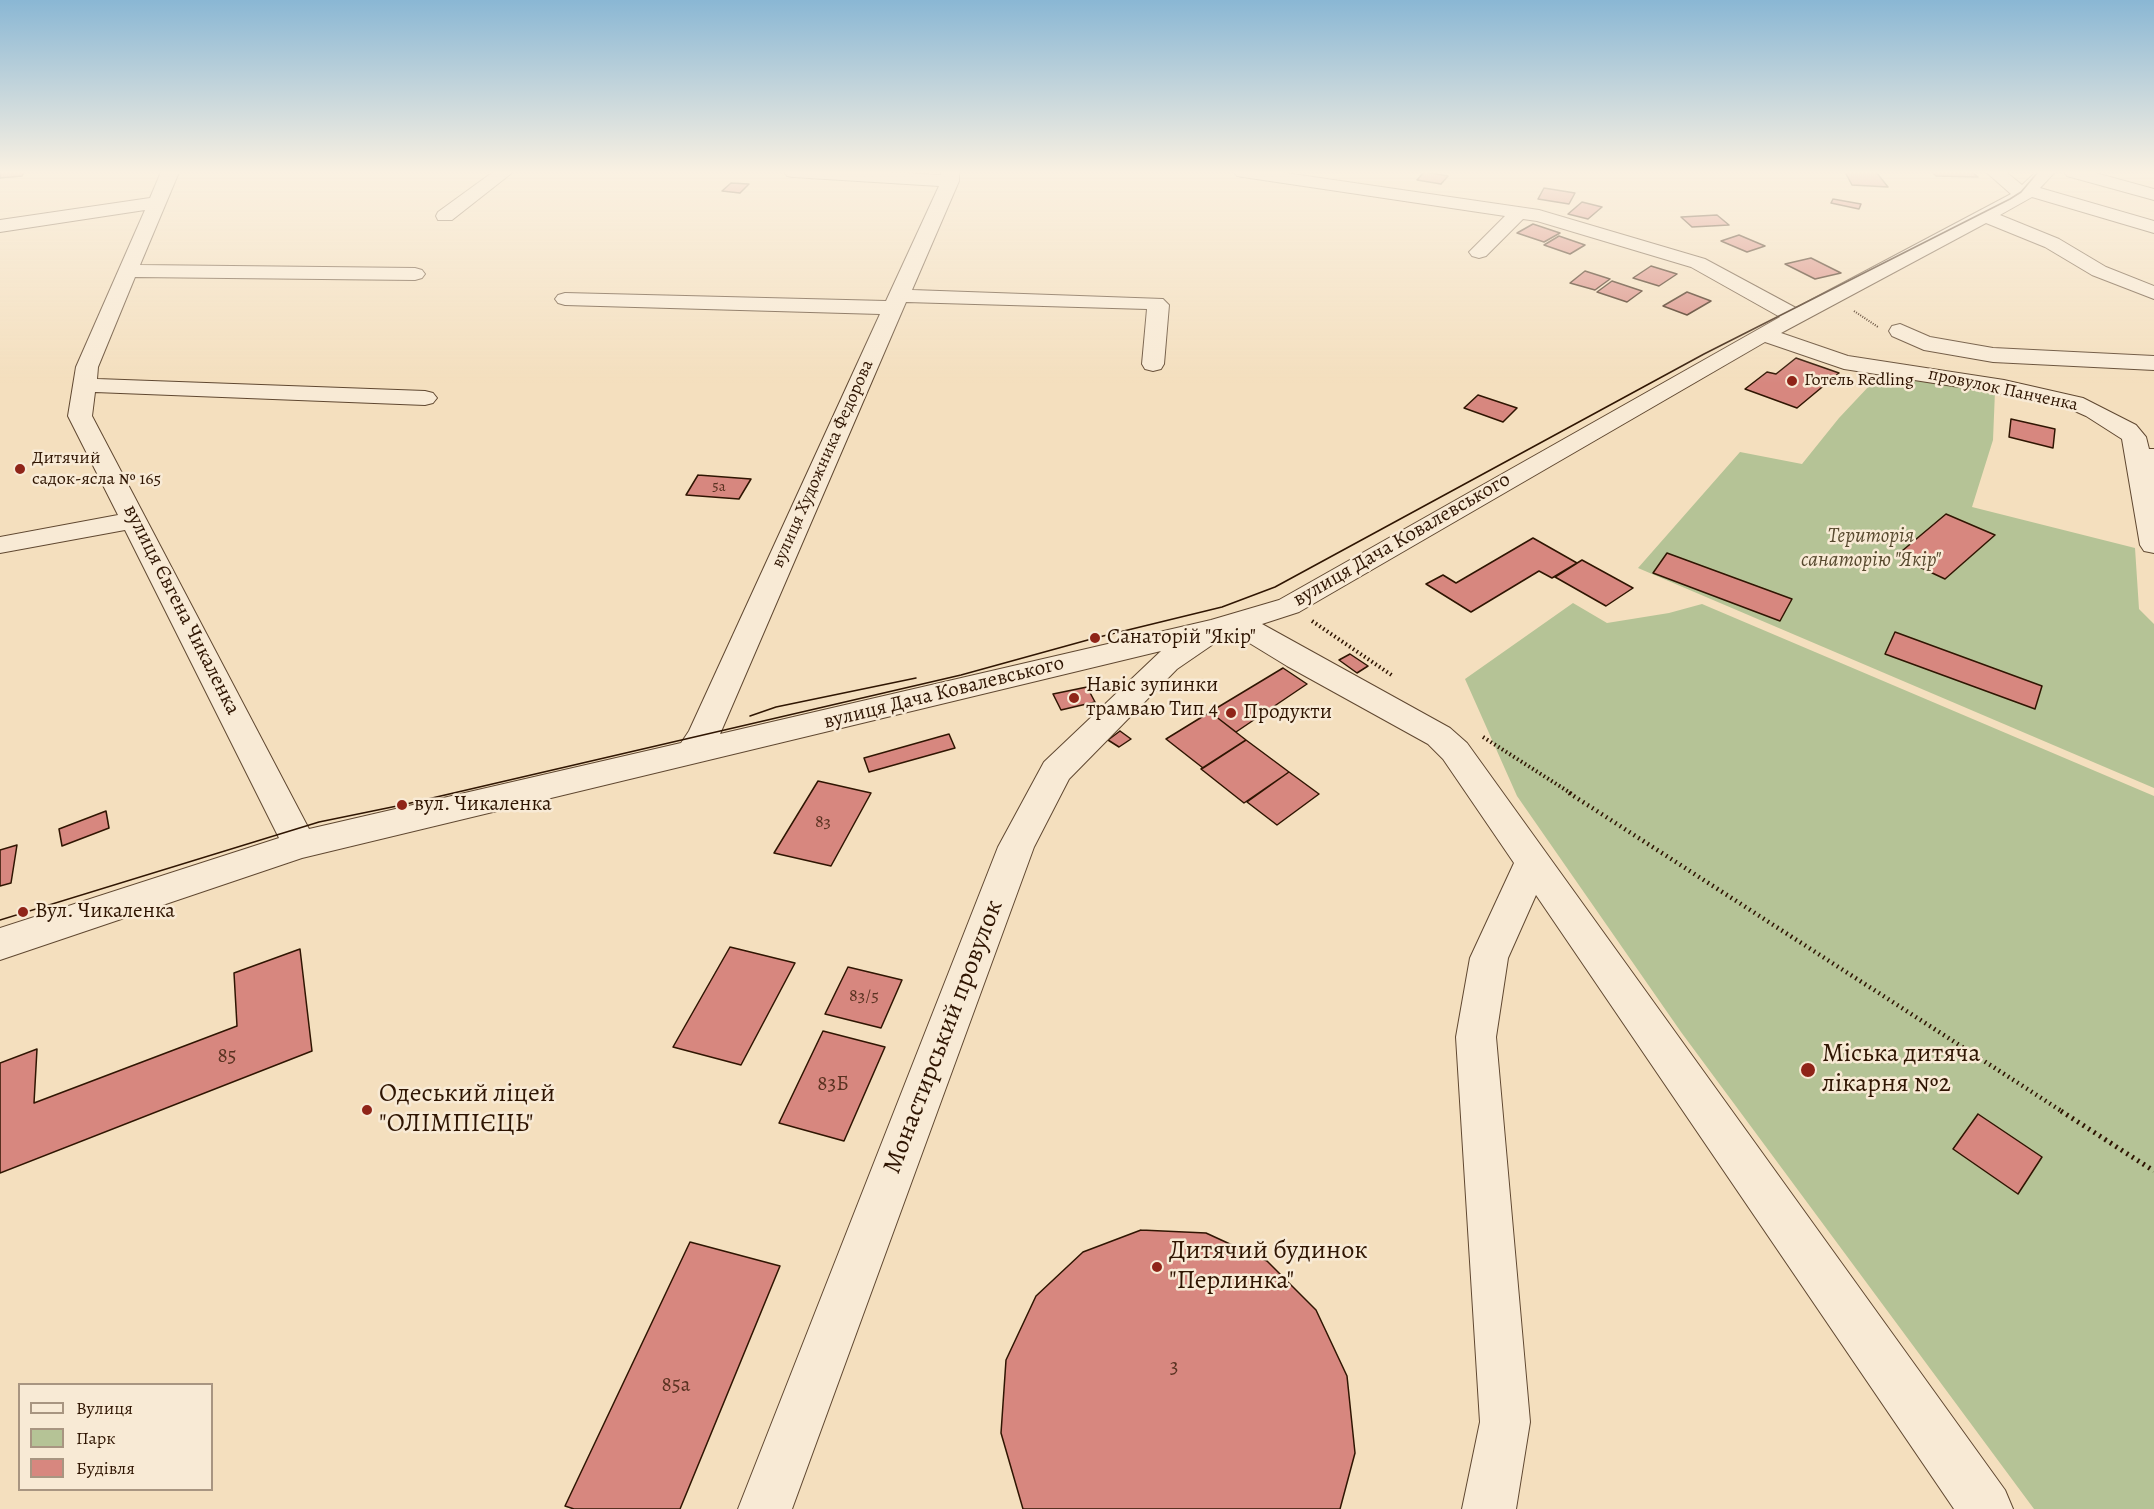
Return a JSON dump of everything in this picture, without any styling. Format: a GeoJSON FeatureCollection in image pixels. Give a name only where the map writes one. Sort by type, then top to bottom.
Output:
{"type":"FeatureCollection","features":[{"type":"Feature","properties":{"kind":"street","name":"вулиця Євгена Чикаленка"},"geometry":{"type":"LineString","coordinates":[[140,242],[87,367],[80,416],[300,845]]}},
{"type":"Feature","properties":{"kind":"street","name":"вулиця Художника Федорова"},"geometry":{"type":"LineString","coordinates":[[691,754],[704,734],[921,242]]}},
{"type":"Feature","properties":{"kind":"street"},"geometry":{"type":"LineString","coordinates":[[1479,252],[1489,242]]}},
{"type":"Feature","properties":{"kind":"street"},"geometry":{"type":"LineString","coordinates":[[1626,242],[1698,263],[1816,307]]}},
{"type":"Feature","properties":{"kind":"street","name":"вулиця Дача Ковалевського"},"geometry":{"type":"LineString","coordinates":[[0,944],[300,845],[691,754],[1225,624],[1289,606],[1763,334],[1937,242]]}},
{"type":"Feature","properties":{"kind":"street"},"geometry":{"type":"LineString","coordinates":[[2051,242],[2099,271],[2154,293]]}},
{"type":"Feature","properties":{"kind":"street"},"geometry":{"type":"LineString","coordinates":[[129,271],[414,273]]}},
{"type":"Feature","properties":{"kind":"street"},"geometry":{"type":"LineString","coordinates":[[566,299],[1156,303],[1158,306],[1153,364]]}},
{"type":"Feature","properties":{"kind":"street"},"geometry":{"type":"LineString","coordinates":[[1900,331],[1924,343],[1993,355],[2154,363]]}},
{"type":"Feature","properties":{"kind":"street","name":"провулок Панченка"},"geometry":{"type":"LineString","coordinates":[[1763,334],[1844,362],[2004,387],[2075,403],[2094,411],[2127,430],[2146,456],[2154,545]]}},
{"type":"Feature","properties":{"kind":"street"},"geometry":{"type":"LineString","coordinates":[[84,385],[425,398]]}},
{"type":"Feature","properties":{"kind":"street"},"geometry":{"type":"LineString","coordinates":[[0,546],[135,520]]}},
{"type":"Feature","properties":{"kind":"street"},"geometry":{"type":"LineString","coordinates":[[1225,624],[1298,659],[1448,742],[1986,1509]]}},
{"type":"Feature","properties":{"kind":"street","name":"Монастирський провулок"},"geometry":{"type":"LineString","coordinates":[[765,1509],[1016,847],[1056,771],[1166,662],[1225,624]]}},
{"type":"Feature","properties":{"kind":"street"},"geometry":{"type":"LineString","coordinates":[[1489,1509],[1505,1422],[1476,1037],[1489,958],[1533,861]]}},
{"type":"Feature","properties":{"kind":"path"},"geometry":{"type":"LineString","coordinates":[[1289,606],[1395,678]]}},
{"type":"Feature","properties":{"kind":"path"},"geometry":{"type":"LineString","coordinates":[[1478,734],[2154,1171]]}},
{"type":"Feature","properties":{"kind":"green space","name":"Територія санаторію \"Якір\""},"geometry":{"type":"Polygon","coordinates":[[[1886,368],[1995,391],[1993,440],[1972,507],[2135,548],[2139,609],[2154,624],[2154,788],[1638,568],[1740,452],[1802,464],[1839,418],[1886,368]]]}},
{"type":"Feature","properties":{"kind":"green space"},"geometry":{"type":"Polygon","coordinates":[[[1573,603],[1607,623],[1669,613],[1702,604],[2154,796],[2154,1509],[2034,1509],[1681,1032],[1517,796],[1465,679],[1573,603]]]}},
{"type":"Feature","properties":{"kind":"building"},"geometry":{"type":"Polygon","coordinates":[[[1548,242],[1578,242],[1585,245],[1570,254],[1544,245],[1548,242]]]}},
{"type":"Feature","properties":{"kind":"building"},"geometry":{"type":"Polygon","coordinates":[[[1724,242],[1757,242],[1765,246],[1747,252],[1724,242]]]}},
{"type":"Feature","properties":{"kind":"building"},"geometry":{"type":"Polygon","coordinates":[[[1811,258],[1841,273],[1815,279],[1785,264],[1811,258]]]}},
{"type":"Feature","properties":{"kind":"building"},"geometry":{"type":"Polygon","coordinates":[[[1651,266],[1677,274],[1659,286],[1633,278],[1651,266]]]}},
{"type":"Feature","properties":{"kind":"building"},"geometry":{"type":"Polygon","coordinates":[[[1585,271],[1610,279],[1595,290],[1570,283],[1585,271]]]}},
{"type":"Feature","properties":{"kind":"building"},"geometry":{"type":"Polygon","coordinates":[[[1612,281],[1642,291],[1627,302],[1597,292],[1612,281]]]}},
{"type":"Feature","properties":{"kind":"building"},"geometry":{"type":"Polygon","coordinates":[[[1687,292],[1711,301],[1687,315],[1663,306],[1687,292]]]}},
{"type":"Feature","properties":{"kind":"building","name":"Готель Redling"},"geometry":{"type":"Polygon","coordinates":[[[1796,358],[1839,373],[1797,408],[1745,389],[1767,372],[1776,374],[1796,358]]]}},
{"type":"Feature","properties":{"kind":"building"},"geometry":{"type":"Polygon","coordinates":[[[1478,395],[1517,408],[1503,422],[1464,408],[1478,395]]]}},
{"type":"Feature","properties":{"kind":"building"},"geometry":{"type":"Polygon","coordinates":[[[2011,419],[2055,429],[2053,448],[2009,437],[2011,419]]]}},
{"type":"Feature","properties":{"kind":"building"},"geometry":{"type":"Polygon","coordinates":[[[698,475],[751,479],[739,499],[686,495],[698,475]]]}},
{"type":"Feature","properties":{"kind":"building"},"geometry":{"type":"Polygon","coordinates":[[[1946,514],[1995,535],[1945,579],[1896,556],[1946,514]]]}},
{"type":"Feature","properties":{"kind":"building"},"geometry":{"type":"Polygon","coordinates":[[[1533,538],[1577,563],[1552,578],[1539,571],[1471,612],[1426,584],[1443,575],[1456,583],[1533,538]]]}},
{"type":"Feature","properties":{"kind":"building"},"geometry":{"type":"Polygon","coordinates":[[[1667,553],[1792,599],[1780,621],[1653,573],[1667,553]]]}},
{"type":"Feature","properties":{"kind":"building"},"geometry":{"type":"Polygon","coordinates":[[[1582,560],[1633,588],[1606,606],[1555,577],[1582,560]]]}},
{"type":"Feature","properties":{"kind":"building"},"geometry":{"type":"Polygon","coordinates":[[[1895,632],[2042,686],[2035,709],[1885,654],[1895,632]]]}},
{"type":"Feature","properties":{"kind":"building"},"geometry":{"type":"Polygon","coordinates":[[[1350,654],[1368,666],[1357,673],[1339,660],[1350,654]]]}},
{"type":"Feature","properties":{"kind":"building"},"geometry":{"type":"Polygon","coordinates":[[[1283,668],[1307,684],[1236,732],[1210,712],[1283,668]]]}},
{"type":"Feature","properties":{"kind":"building","name":"Навіс зупинки трамваю Тип 4"},"geometry":{"type":"Polygon","coordinates":[[[1087,687],[1095,702],[1061,710],[1053,694],[1087,687]]]}},
{"type":"Feature","properties":{"kind":"building"},"geometry":{"type":"Polygon","coordinates":[[[1210,712],[1246,740],[1203,768],[1166,739],[1210,712]]]}},
{"type":"Feature","properties":{"kind":"building"},"geometry":{"type":"Polygon","coordinates":[[[1120,731],[1131,739],[1119,747],[1108,740],[1120,731]]]}},
{"type":"Feature","properties":{"kind":"building"},"geometry":{"type":"Polygon","coordinates":[[[949,734],[955,748],[869,772],[864,758],[949,734]]]}},
{"type":"Feature","properties":{"kind":"building"},"geometry":{"type":"Polygon","coordinates":[[[1246,740],[1289,772],[1244,803],[1201,769],[1246,740]]]}},
{"type":"Feature","properties":{"kind":"building"},"geometry":{"type":"Polygon","coordinates":[[[1289,772],[1319,794],[1277,825],[1247,802],[1289,772]]]}},
{"type":"Feature","properties":{"kind":"building"},"geometry":{"type":"Polygon","coordinates":[[[818,781],[871,793],[831,866],[774,853],[818,781]]]}},
{"type":"Feature","properties":{"kind":"building"},"geometry":{"type":"Polygon","coordinates":[[[106,811],[109,828],[62,846],[59,829],[106,811]]]}},
{"type":"Feature","properties":{"kind":"building"},"geometry":{"type":"Polygon","coordinates":[[[17,845],[11,883],[0,886],[0,850],[17,845]]]}},
{"type":"Feature","properties":{"kind":"building"},"geometry":{"type":"Polygon","coordinates":[[[730,947],[795,963],[741,1065],[673,1047],[730,947]]]}},
{"type":"Feature","properties":{"kind":"building"},"geometry":{"type":"Polygon","coordinates":[[[300,949],[312,1051],[0,1173],[0,1063],[37,1049],[34,1103],[237,1026],[234,973],[300,949]]]}},
{"type":"Feature","properties":{"kind":"building"},"geometry":{"type":"Polygon","coordinates":[[[848,967],[902,980],[881,1028],[825,1014],[848,967]]]}},
{"type":"Feature","properties":{"kind":"building"},"geometry":{"type":"Polygon","coordinates":[[[823,1031],[885,1047],[844,1141],[779,1123],[823,1031]]]}},
{"type":"Feature","properties":{"kind":"building"},"geometry":{"type":"Polygon","coordinates":[[[1978,1114],[2042,1157],[2018,1194],[1953,1149],[1978,1114]]]}},
{"type":"Feature","properties":{"kind":"building"},"geometry":{"type":"Polygon","coordinates":[[[1141,1230],[1206,1233],[1267,1261],[1316,1310],[1347,1376],[1355,1453],[1340,1509],[1023,1509],[1001,1433],[1006,1360],[1036,1296],[1083,1252],[1141,1230]]]}},
{"type":"Feature","properties":{"kind":"building"},"geometry":{"type":"Polygon","coordinates":[[[690,1242],[780,1266],[680,1509],[574,1509],[565,1506],[690,1242]]]}},
{"type":"Feature","properties":{"kind":"tram line"},"geometry":{"type":"LineString","coordinates":[[0,920],[319,822],[402,805],[961,675],[1095,638],[1222,607],[1275,587],[1704,354],[1924,242]]}},
{"type":"Feature","properties":{"kind":"tram line"},"geometry":{"type":"LineString","coordinates":[[750,716],[776,707],[916,678]]}},
{"type":"Feature","properties":{"kind":"place","name":"Готель Redling"},"geometry":{"type":"Point","coordinates":[1792,381]}},
{"type":"Feature","properties":{"kind":"place","name":"Дитячий садок-ясла № 165"},"geometry":{"type":"Point","coordinates":[20,469]}},
{"type":"Feature","properties":{"kind":"place","name":"Санаторій \"Якір\""},"geometry":{"type":"Point","coordinates":[1095,638]}},
{"type":"Feature","properties":{"kind":"place","name":"Навіс зупинки трамваю Тип 4"},"geometry":{"type":"Point","coordinates":[1074,698]}},
{"type":"Feature","properties":{"kind":"place","name":"Продукти"},"geometry":{"type":"Point","coordinates":[1231,713]}},
{"type":"Feature","properties":{"kind":"place","name":"вул. Чикаленка"},"geometry":{"type":"Point","coordinates":[402,805]}},
{"type":"Feature","properties":{"kind":"place","name":"Вул. Чикаленка"},"geometry":{"type":"Point","coordinates":[23,912]}},
{"type":"Feature","properties":{"kind":"place","name":"Міська дитяча лікарня №2"},"geometry":{"type":"Point","coordinates":[1808,1070]}},
{"type":"Feature","properties":{"kind":"place","name":"Одеський ліцей \"ОЛІМПІЄЦЬ\""},"geometry":{"type":"Point","coordinates":[367,1110]}},
{"type":"Feature","properties":{"kind":"place","name":"Дитячий будинок \"Перлинка\""},"geometry":{"type":"Point","coordinates":[1157,1267]}}]}
